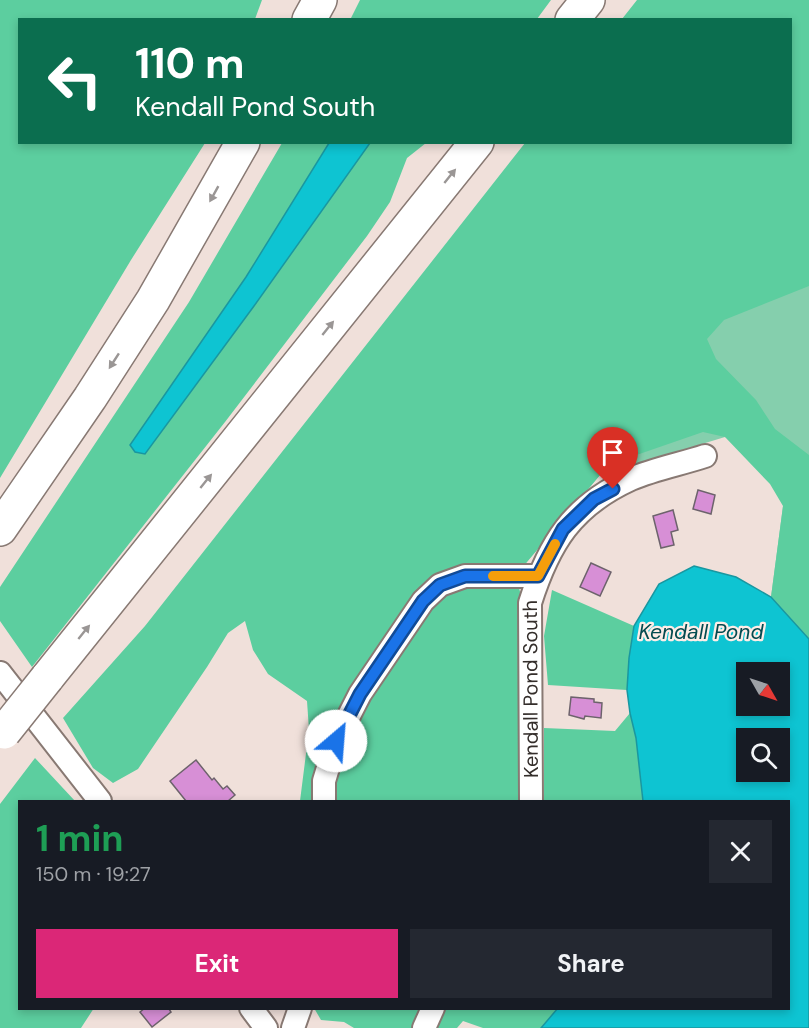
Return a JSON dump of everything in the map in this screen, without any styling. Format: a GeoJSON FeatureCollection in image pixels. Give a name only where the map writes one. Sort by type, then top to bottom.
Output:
{"type":"FeatureCollection","features":[{"type":"Feature","properties":{"kind":"highway"},"geometry":{"type":"LineString","coordinates":[[310,18],[320,0]]}},
{"type":"Feature","properties":{"kind":"highway"},"geometry":{"type":"LineString","coordinates":[[574,18],[588,0]]}},
{"type":"Feature","properties":{"kind":"highway"},"geometry":{"type":"LineString","coordinates":[[0,529],[90,398],[153,300],[242,144]]}},
{"type":"Feature","properties":{"kind":"highway"},"geometry":{"type":"LineString","coordinates":[[2,734],[475,144]]}},
{"type":"Feature","properties":{"kind":"street","name":"Kendall Pond South"},"geometry":{"type":"LineString","coordinates":[[531,800],[530,603],[538,576],[563,529],[594,499],[632,478],[705,456]]}},
{"type":"Feature","properties":{"kind":"street"},"geometry":{"type":"LineString","coordinates":[[324,800],[324,781],[336,741],[360,694],[423,601],[440,585],[465,576],[538,576]]}},
{"type":"Feature","properties":{"kind":"street"},"geometry":{"type":"LineString","coordinates":[[0,673],[99,800]]}},
{"type":"Feature","properties":{"kind":"street"},"geometry":{"type":"LineString","coordinates":[[252,1010],[266,1028]]}},
{"type":"Feature","properties":{"kind":"street"},"geometry":{"type":"LineString","coordinates":[[293,1028],[299,1010]]}},
{"type":"Feature","properties":{"kind":"street"},"geometry":{"type":"LineString","coordinates":[[424,1028],[432,1010]]}},
{"type":"Feature","properties":{"kind":"green space"},"geometry":{"type":"Polygon","coordinates":[[[0,0],[262,0],[255,18],[18,18],[18,144],[204,144],[131,260],[0,478],[0,0]]]}},
{"type":"Feature","properties":{"kind":"green space"},"geometry":{"type":"Polygon","coordinates":[[[360,0],[551,0],[538,18],[351,18],[360,0]]]}},
{"type":"Feature","properties":{"kind":"green space"},"geometry":{"type":"Polygon","coordinates":[[[637,0],[809,0],[809,286],[724,320],[707,339],[716,359],[756,400],[775,429],[809,455],[809,639],[771,597],[783,506],[770,484],[725,437],[703,432],[622,460],[600,475],[521,569],[415,596],[319,800],[300,800],[309,730],[307,701],[268,674],[253,650],[245,621],[228,633],[138,769],[113,783],[93,768],[63,718],[145,626],[524,144],[792,144],[792,18],[623,18],[637,0]]]}},
{"type":"Feature","properties":{"kind":"green space"},"geometry":{"type":"Polygon","coordinates":[[[281,144],[328,144],[246,277],[167,392],[135,452],[145,454],[369,144],[425,144],[407,158],[390,202],[367,236],[225,422],[32,667],[0,621],[0,587],[189,302],[281,144]]]}},
{"type":"Feature","properties":{"kind":"green space"},"geometry":{"type":"Polygon","coordinates":[[[809,219],[809,639],[771,597],[789,461],[725,437],[600,475],[521,569],[761,236],[809,219]]]}},
{"type":"Feature","properties":{"kind":"green space"},"geometry":{"type":"Polygon","coordinates":[[[494,584],[519,588],[522,599],[523,800],[329,800],[329,790],[356,719],[435,604],[455,587],[494,584]]]}},
{"type":"Feature","properties":{"kind":"green space"},"geometry":{"type":"Polygon","coordinates":[[[552,590],[634,626],[627,690],[548,685],[544,636],[552,590]]]}},
{"type":"Feature","properties":{"kind":"green space"},"geometry":{"type":"Polygon","coordinates":[[[630,713],[636,738],[643,800],[544,800],[544,728],[615,731],[630,713]]]}},
{"type":"Feature","properties":{"kind":"green space"},"geometry":{"type":"Polygon","coordinates":[[[35,758],[74,800],[18,800],[18,1010],[93,1010],[81,1028],[0,1028],[0,804],[35,758]]]}},
{"type":"Feature","properties":{"kind":"green space"},"geometry":{"type":"Polygon","coordinates":[[[315,1010],[424,1010],[416,1028],[354,1028],[344,1022],[321,1020],[315,1010]]]}},
{"type":"Feature","properties":{"kind":"green space"},"geometry":{"type":"Polygon","coordinates":[[[442,1010],[556,1010],[541,1028],[483,1028],[463,1021],[457,1028],[435,1028],[442,1010]]]}},
{"type":"Feature","properties":{"kind":"water"},"geometry":{"type":"Polygon","coordinates":[[[328,144],[369,144],[145,454],[135,452],[130,445],[246,277],[328,144]]]}},
{"type":"Feature","properties":{"kind":"water","name":"Kendall Pond"},"geometry":{"type":"Polygon","coordinates":[[[694,566],[736,577],[771,597],[809,639],[809,1028],[541,1028],[556,1010],[790,1010],[790,800],[643,800],[636,738],[627,690],[634,626],[659,584],[694,566]]]}},
{"type":"Feature","properties":{"kind":"building"},"geometry":{"type":"Polygon","coordinates":[[[698,490],[715,495],[711,514],[693,509],[698,490]]]}},
{"type":"Feature","properties":{"kind":"building"},"geometry":{"type":"Polygon","coordinates":[[[673,510],[678,530],[671,532],[674,545],[661,548],[653,516],[673,510]]]}},
{"type":"Feature","properties":{"kind":"building"},"geometry":{"type":"Polygon","coordinates":[[[591,563],[611,572],[600,596],[580,587],[591,563]]]}},
{"type":"Feature","properties":{"kind":"building"},"geometry":{"type":"Polygon","coordinates":[[[571,697],[594,699],[594,702],[602,703],[601,718],[585,716],[584,719],[569,715],[571,697]]]}},
{"type":"Feature","properties":{"kind":"building"},"geometry":{"type":"Polygon","coordinates":[[[196,760],[212,780],[214,778],[223,789],[227,786],[235,795],[229,800],[185,800],[170,781],[196,760]]]}},
{"type":"Feature","properties":{"kind":"building"},"geometry":{"type":"Polygon","coordinates":[[[142,1010],[170,1010],[171,1012],[152,1027],[140,1012],[142,1010]]]}},
{"type":"Feature","properties":{"kind":"slow traffic"},"geometry":{"type":"LineString","coordinates":[[493,576],[538,576],[555,544]]}},
{"type":"Feature","properties":{"kind":"route"},"geometry":{"type":"LineString","coordinates":[[336,741],[360,694],[423,601],[440,585],[465,576],[538,576],[563,529],[594,499],[613,489]]}}]}
